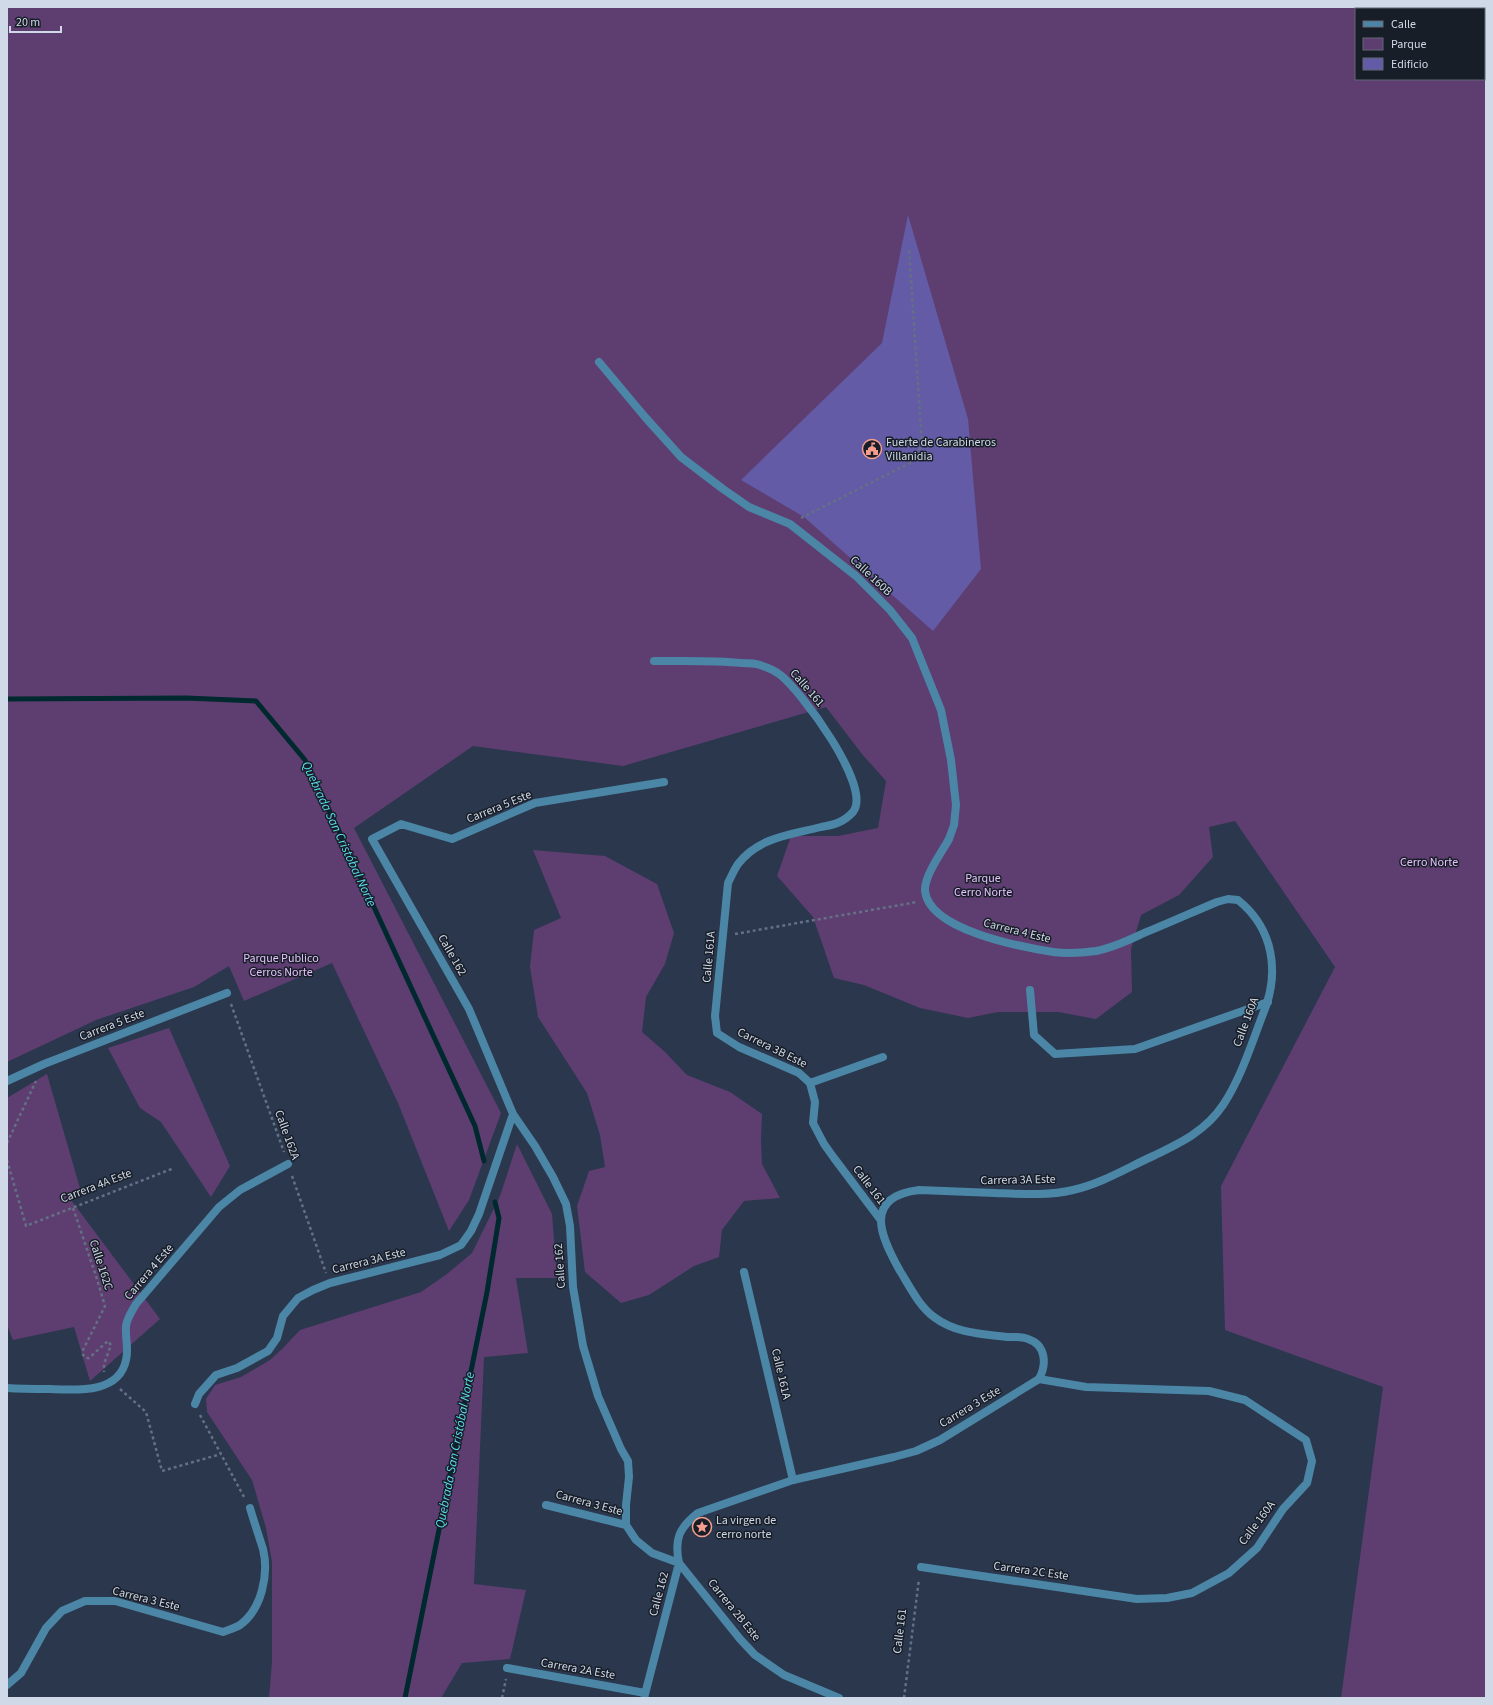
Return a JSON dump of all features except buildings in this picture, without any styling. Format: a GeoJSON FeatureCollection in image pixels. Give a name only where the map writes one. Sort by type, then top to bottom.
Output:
{"type":"FeatureCollection","features":[{"type":"Feature","properties":{"kind":"street","name":"Calle 160B"},"geometry":{"type":"LineString","coordinates":[[599,362],[645,417],[682,457],[723,489],[750,507],[790,524],[856,576],[890,610],[912,638],[941,710],[951,760],[956,805],[954,825],[949,839],[928,876],[925,889],[927,900]]}},
{"type":"Feature","properties":{"kind":"street","name":"Calle 161"},"geometry":{"type":"LineString","coordinates":[[654,661],[737,662],[759,665],[779,674],[803,699],[827,733],[840,754],[855,787],[856,801],[854,811],[840,823],[770,839],[753,849],[738,865],[728,883]]}},
{"type":"Feature","properties":{"kind":"street","name":"Carrera 5 Este"},"geometry":{"type":"LineString","coordinates":[[372,839],[401,824],[452,839],[535,804],[664,782]]}},
{"type":"Feature","properties":{"kind":"street","name":"Calle 162"},"geometry":{"type":"LineString","coordinates":[[372,839],[469,1009],[513,1114],[536,1146],[566,1204],[570,1226],[573,1287],[583,1346],[598,1396],[621,1449],[628,1461],[629,1477],[626,1505],[626,1525],[636,1540],[652,1553],[679,1563],[645,1696]]}},
{"type":"Feature","properties":{"kind":"street","name":"Calle 161A"},"geometry":{"type":"LineString","coordinates":[[717,1033],[715,1016],[728,883]]}},
{"type":"Feature","properties":{"kind":"street","name":"Carrera 4 Este"},"geometry":{"type":"LineString","coordinates":[[927,900],[936,912],[943,917],[976,933],[1006,942],[1054,952],[1080,952],[1097,950],[1118,944],[1217,902],[1238,900]]}},
{"type":"Feature","properties":{"kind":"street","name":"Calle 160A"},"geometry":{"type":"LineString","coordinates":[[1184,1142],[1202,1128],[1222,1106],[1234,1086],[1268,1002],[1273,967],[1264,930],[1255,915],[1238,900]]}},
{"type":"Feature","properties":{"kind":"street"},"geometry":{"type":"LineString","coordinates":[[1030,990],[1034,1035],[1055,1054],[1135,1050],[1268,1002]]}},
{"type":"Feature","properties":{"kind":"street","name":"Carrera 5 Este"},"geometry":{"type":"LineString","coordinates":[[7,1082],[44,1064],[227,993]]}},
{"type":"Feature","properties":{"kind":"street","name":"Carrera 3B Este"},"geometry":{"type":"LineString","coordinates":[[717,1033],[739,1047],[799,1073],[810,1083],[883,1058]]}},
{"type":"Feature","properties":{"kind":"street","name":"Calle 161"},"geometry":{"type":"LineString","coordinates":[[810,1083],[815,1102],[813,1123],[824,1144],[880,1219],[881,1232],[889,1251],[920,1303],[933,1317],[948,1326],[967,1332],[1028,1338],[1038,1346],[1045,1361],[1044,1370],[1039,1379]]}},
{"type":"Feature","properties":{"kind":"street","name":"Carrera 3A Este"},"geometry":{"type":"LineString","coordinates":[[195,1404],[199,1394],[216,1375],[237,1368],[268,1351],[277,1338],[283,1316],[298,1298],[330,1283],[440,1255],[462,1245],[471,1231],[478,1214],[513,1114]]}},
{"type":"Feature","properties":{"kind":"street","name":"Carrera 3A Este"},"geometry":{"type":"LineString","coordinates":[[880,1219],[885,1207],[892,1198],[905,1192],[919,1190],[1046,1194],[1072,1190],[1096,1183],[1184,1142]]}},
{"type":"Feature","properties":{"kind":"street","name":"Carrera 4 Este"},"geometry":{"type":"LineString","coordinates":[[112,1382],[122,1370],[126,1362],[126,1326],[130,1314],[136,1304],[219,1207],[240,1190],[288,1164]]}},
{"type":"Feature","properties":{"kind":"street","name":"Calle 161A"},"geometry":{"type":"LineString","coordinates":[[744,1272],[794,1480]]}},
{"type":"Feature","properties":{"kind":"street","name":"Calle 160A"},"geometry":{"type":"LineString","coordinates":[[1039,1379],[1086,1387],[1209,1391],[1245,1400],[1306,1440],[1312,1461],[1307,1483],[1283,1508],[1257,1548],[1229,1573],[1192,1593],[1167,1598],[1137,1599]]}},
{"type":"Feature","properties":{"kind":"street","name":"Carrera 3 Este"},"geometry":{"type":"LineString","coordinates":[[679,1563],[676,1549],[679,1535],[687,1522],[698,1513],[794,1480],[888,1459],[916,1451],[940,1440],[1039,1379]]}},
{"type":"Feature","properties":{"kind":"street"},"geometry":{"type":"LineString","coordinates":[[7,1388],[81,1390],[98,1387],[112,1382]]}},
{"type":"Feature","properties":{"kind":"street","name":"Carrera 3 Este"},"geometry":{"type":"LineString","coordinates":[[546,1504],[626,1525]]}},
{"type":"Feature","properties":{"kind":"street","name":"Carrera 3 Este"},"geometry":{"type":"LineString","coordinates":[[7,1685],[22,1673],[46,1628],[62,1611],[85,1601],[115,1600],[223,1632],[240,1625],[251,1614],[258,1601],[265,1577],[263,1551],[250,1508]]}},
{"type":"Feature","properties":{"kind":"street","name":"Carrera 2B Este"},"geometry":{"type":"LineString","coordinates":[[679,1563],[740,1640],[755,1655],[784,1675],[839,1698]]}},
{"type":"Feature","properties":{"kind":"street","name":"Carrera 2C Este"},"geometry":{"type":"LineString","coordinates":[[920,1567],[1137,1599]]}},
{"type":"Feature","properties":{"kind":"street","name":"Carrera 2A Este"},"geometry":{"type":"LineString","coordinates":[[507,1668],[645,1696]]}},
{"type":"Feature","properties":{"kind":"path"},"geometry":{"type":"LineString","coordinates":[[790,524],[912,462],[922,445],[909,248]]}},
{"type":"Feature","properties":{"kind":"path"},"geometry":{"type":"LineString","coordinates":[[723,936],[927,900]]}},
{"type":"Feature","properties":{"kind":"path","name":"Calle 162A"},"geometry":{"type":"LineString","coordinates":[[227,993],[330,1283]]}},
{"type":"Feature","properties":{"kind":"path"},"geometry":{"type":"LineString","coordinates":[[7,1143],[44,1064]]}},
{"type":"Feature","properties":{"kind":"path","name":"Carrera 4A Este"},"geometry":{"type":"LineString","coordinates":[[7,1160],[26,1226],[174,1168]]}},
{"type":"Feature","properties":{"kind":"path","name":"Calle 162C"},"geometry":{"type":"LineString","coordinates":[[73,1208],[105,1306],[83,1350],[83,1355],[86,1358],[89,1358],[108,1341],[110,1343],[111,1346],[103,1371],[112,1382],[146,1412],[162,1471],[221,1454]]}},
{"type":"Feature","properties":{"kind":"path"},"geometry":{"type":"LineString","coordinates":[[195,1404],[250,1508]]}},
{"type":"Feature","properties":{"kind":"path","name":"Calle 161"},"geometry":{"type":"LineString","coordinates":[[904,1698],[920,1567]]}},
{"type":"Feature","properties":{"kind":"path"},"geometry":{"type":"LineString","coordinates":[[502,1698],[507,1668]]}},
{"type":"Feature","properties":{"kind":"green space"},"geometry":{"type":"Polygon","coordinates":[[[7,7],[1486,7],[1486,1698],[1341,1698],[1383,1387],[1225,1330],[1221,1186],[1335,967],[1235,821],[1209,827],[1213,857],[1179,895],[1141,915],[1131,949],[1132,992],[1096,1019],[1058,1012],[998,1012],[968,1018],[920,1008],[864,985],[834,978],[813,917],[777,876],[791,836],[838,836],[878,828],[886,781],[862,754],[826,707],[623,766],[473,746],[354,828],[501,1113],[469,1200],[449,1231],[398,1103],[332,963],[244,1001],[229,966],[194,987],[96,1020],[7,1062],[7,7]]]}},
{"type":"Feature","properties":{"kind":"green space"},"geometry":{"type":"Polygon","coordinates":[[[533,850],[605,856],[657,884],[674,933],[665,964],[646,997],[642,1032],[664,1051],[687,1075],[730,1092],[762,1114],[762,1164],[780,1198],[744,1201],[722,1230],[719,1257],[694,1266],[649,1295],[621,1303],[585,1272],[577,1206],[589,1171],[605,1167],[600,1135],[587,1093],[538,1017],[530,967],[534,930],[561,918],[533,850]]]}},
{"type":"Feature","properties":{"kind":"green space"},"geometry":{"type":"Polygon","coordinates":[[[169,1028],[230,1166],[211,1197],[161,1122],[140,1108],[108,1048],[169,1028]]]}},
{"type":"Feature","properties":{"kind":"green space"},"geometry":{"type":"Polygon","coordinates":[[[47,1074],[82,1195],[71,1200],[160,1319],[90,1381],[74,1327],[13,1340],[7,1325],[7,1098],[47,1074]]]}},
{"type":"Feature","properties":{"kind":"green space"},"geometry":{"type":"Polygon","coordinates":[[[517,1144],[552,1214],[557,1278],[516,1278],[528,1353],[484,1357],[474,1584],[526,1590],[510,1659],[462,1663],[441,1698],[269,1698],[272,1662],[272,1562],[266,1528],[252,1480],[207,1412],[206,1399],[215,1385],[241,1377],[270,1360],[300,1330],[421,1292],[447,1274],[472,1253],[500,1196],[517,1144]]]}},
{"type":"Feature","properties":{"kind":"waterway","name":"Quebrada San Cristóbal Norte"},"geometry":{"type":"LineString","coordinates":[[7,699],[186,698],[256,701],[305,760],[475,1126],[484,1161]]}},
{"type":"Feature","properties":{"kind":"waterway","name":"Quebrada San Cristóbal Norte"},"geometry":{"type":"LineString","coordinates":[[405,1698],[487,1292],[499,1218],[495,1202]]}},
{"type":"Feature","properties":{"kind":"place","name":"Fuerte de Carabineros Villanidia"},"geometry":{"type":"Point","coordinates":[872,449]}},
{"type":"Feature","properties":{"kind":"place","name":"La virgen de cerro norte"},"geometry":{"type":"Point","coordinates":[702,1527]}},
{"type":"Feature","properties":{"kind":"park label","name":"Cerro Norte"},"geometry":{"type":"Point","coordinates":[1429,862]}},
{"type":"Feature","properties":{"kind":"park label","name":"Parque Cerro Norte"},"geometry":{"type":"Point","coordinates":[983,885]}},
{"type":"Feature","properties":{"kind":"park label","name":"Parque Publico Cerros Norte"},"geometry":{"type":"Point","coordinates":[281,965]}}]}
